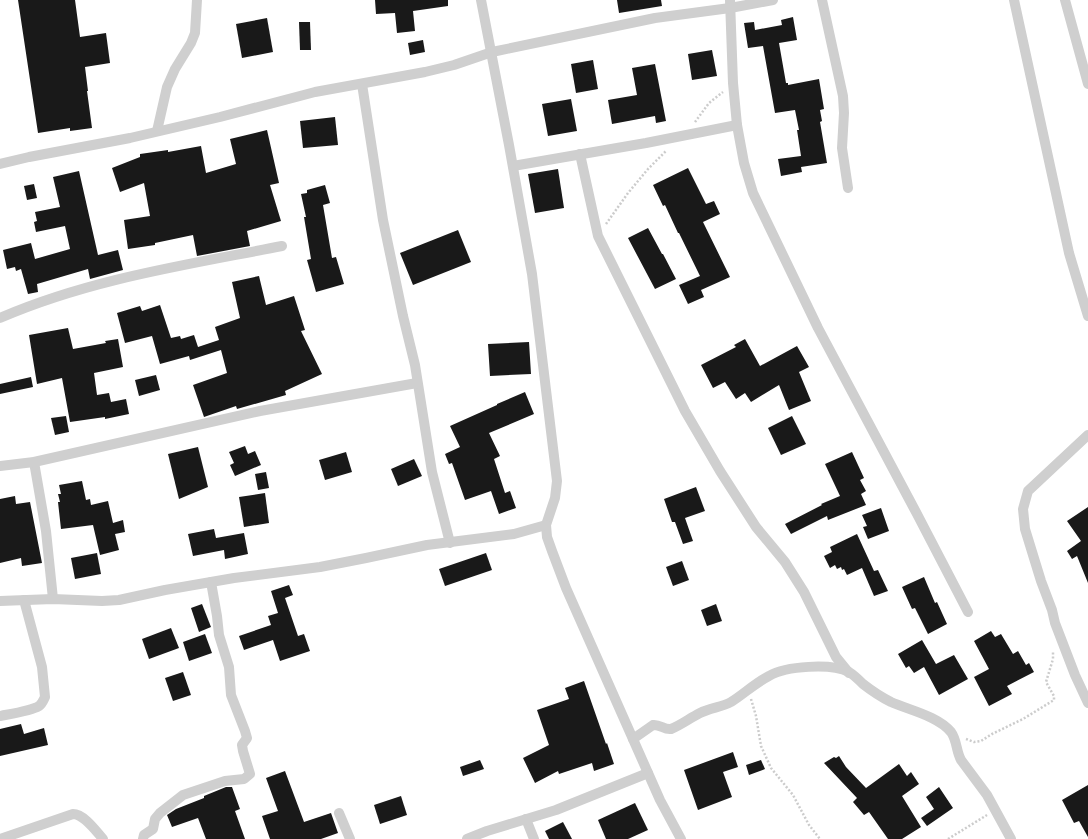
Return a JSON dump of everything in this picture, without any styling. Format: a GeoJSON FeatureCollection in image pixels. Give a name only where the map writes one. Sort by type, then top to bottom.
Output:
{"type":"FeatureCollection","features":[{"type":"Feature","properties":{"kind":"street"},"geometry":{"type":"LineString","coordinates":[[157,132],[167,88],[175,69],[191,43],[195,33],[197,0]]}},
{"type":"Feature","properties":{"kind":"street"},"geometry":{"type":"LineString","coordinates":[[481,0],[492,52],[532,274],[556,481],[555,498],[546,525],[547,537],[566,588],[648,773],[660,800],[681,839]]}},
{"type":"Feature","properties":{"kind":"street"},"geometry":{"type":"LineString","coordinates":[[0,164],[157,132],[315,92],[425,72],[454,65],[492,52],[730,4],[773,0]]}},
{"type":"Feature","properties":{"kind":"street"},"geometry":{"type":"LineString","coordinates":[[822,0],[843,96],[844,113],[842,148],[848,188]]}},
{"type":"Feature","properties":{"kind":"street"},"geometry":{"type":"LineString","coordinates":[[1014,0],[1069,253],[1088,316]]}},
{"type":"Feature","properties":{"kind":"street"},"geometry":{"type":"LineString","coordinates":[[1065,0],[1088,84]]}},
{"type":"Feature","properties":{"kind":"street"},"geometry":{"type":"LineString","coordinates":[[730,4],[733,83],[738,125],[744,163],[753,193],[818,328],[968,612]]}},
{"type":"Feature","properties":{"kind":"street"},"geometry":{"type":"LineString","coordinates":[[362,84],[383,220],[415,366],[432,472],[450,543]]}},
{"type":"Feature","properties":{"kind":"street"},"geometry":{"type":"LineString","coordinates":[[513,166],[646,143],[738,125]]}},
{"type":"Feature","properties":{"kind":"street"},"geometry":{"type":"LineString","coordinates":[[580,154],[598,236],[685,412],[720,471],[756,527],[789,568],[804,592],[836,657],[849,673],[877,695],[931,718],[944,726],[950,732],[956,742],[960,760],[988,795],[1011,839]]}},
{"type":"Feature","properties":{"kind":"street"},"geometry":{"type":"LineString","coordinates":[[0,318],[92,286],[144,273],[282,246]]}},
{"type":"Feature","properties":{"kind":"street"},"geometry":{"type":"LineString","coordinates":[[0,466],[34,462],[260,411],[417,383]]}},
{"type":"Feature","properties":{"kind":"street"},"geometry":{"type":"LineString","coordinates":[[1088,435],[1028,491],[1023,509],[1025,529],[1055,623],[1075,675],[1088,703]]}},
{"type":"Feature","properties":{"kind":"street"},"geometry":{"type":"LineString","coordinates":[[34,462],[46,531],[53,599]]}},
{"type":"Feature","properties":{"kind":"street"},"geometry":{"type":"LineString","coordinates":[[0,601],[53,599],[95,601],[119,600],[211,582],[366,558],[427,545],[514,534],[546,525]]}},
{"type":"Feature","properties":{"kind":"street"},"geometry":{"type":"LineString","coordinates":[[144,839],[144,835],[153,829],[155,819],[160,813],[183,795],[225,781],[244,779],[250,774],[242,745],[246,738],[245,731],[231,695],[229,667],[219,634],[211,582]]}},
{"type":"Feature","properties":{"kind":"street"},"geometry":{"type":"LineString","coordinates":[[0,716],[39,706],[45,698],[42,667],[24,600]]}},
{"type":"Feature","properties":{"kind":"street"},"geometry":{"type":"LineString","coordinates":[[633,739],[657,724],[667,730],[675,728],[700,713],[730,702],[770,675],[791,669],[814,666],[837,669],[849,673]]}},
{"type":"Feature","properties":{"kind":"street"},"geometry":{"type":"LineString","coordinates":[[467,839],[487,830],[556,810],[648,773]]}},
{"type":"Feature","properties":{"kind":"street"},"geometry":{"type":"LineString","coordinates":[[339,813],[350,839]]}},
{"type":"Feature","properties":{"kind":"street"},"geometry":{"type":"LineString","coordinates":[[0,839],[76,814],[88,823],[103,839]]}},
{"type":"Feature","properties":{"kind":"street"},"geometry":{"type":"LineString","coordinates":[[526,819],[534,839]]}},
{"type":"Feature","properties":{"kind":"path"},"geometry":{"type":"LineString","coordinates":[[694,123],[709,103],[733,83]]}},
{"type":"Feature","properties":{"kind":"path"},"geometry":{"type":"LineString","coordinates":[[598,236],[628,193],[648,169],[681,136]]}},
{"type":"Feature","properties":{"kind":"path"},"geometry":{"type":"LineString","coordinates":[[950,732],[974,742],[981,741],[992,734],[1022,720],[1054,700],[1054,696],[1046,682],[1053,659],[1053,652]]}},
{"type":"Feature","properties":{"kind":"path"},"geometry":{"type":"LineString","coordinates":[[748,689],[756,716],[761,746],[772,768],[793,795],[809,825],[820,839]]}},
{"type":"Feature","properties":{"kind":"path"},"geometry":{"type":"LineString","coordinates":[[948,839],[995,810]]}},
{"type":"Feature","properties":{"kind":"building"},"geometry":{"type":"Polygon","coordinates":[[[18,0],[75,0],[80,37],[106,33],[110,63],[85,67],[92,128],[70,131],[70,128],[38,133],[18,0]]]}},
{"type":"Feature","properties":{"kind":"building"},"geometry":{"type":"Polygon","coordinates":[[[375,0],[448,0],[448,6],[413,11],[415,31],[397,33],[395,13],[376,14],[375,0]]]}},
{"type":"Feature","properties":{"kind":"building"},"geometry":{"type":"Polygon","coordinates":[[[617,0],[661,0],[662,6],[619,13],[617,0]]]}},
{"type":"Feature","properties":{"kind":"building"},"geometry":{"type":"Polygon","coordinates":[[[793,17],[797,40],[779,43],[786,83],[788,83],[788,85],[819,79],[824,109],[820,110],[822,121],[820,122],[827,163],[801,167],[802,172],[781,176],[778,159],[801,156],[797,130],[799,130],[795,110],[775,113],[763,46],[748,48],[744,23],[754,22],[755,30],[782,25],[781,20],[793,17]]]}},
{"type":"Feature","properties":{"kind":"building"},"geometry":{"type":"Polygon","coordinates":[[[267,18],[273,52],[242,58],[236,24],[267,18]]]}},
{"type":"Feature","properties":{"kind":"building"},"geometry":{"type":"Polygon","coordinates":[[[299,22],[310,22],[311,50],[300,50],[299,22]]]}},
{"type":"Feature","properties":{"kind":"building"},"geometry":{"type":"Polygon","coordinates":[[[423,40],[425,52],[410,55],[408,43],[423,40]]]}},
{"type":"Feature","properties":{"kind":"building"},"geometry":{"type":"Polygon","coordinates":[[[712,50],[717,76],[692,80],[688,54],[712,50]]]}},
{"type":"Feature","properties":{"kind":"building"},"geometry":{"type":"Polygon","coordinates":[[[593,60],[598,89],[576,93],[571,64],[593,60]]]}},
{"type":"Feature","properties":{"kind":"building"},"geometry":{"type":"Polygon","coordinates":[[[655,64],[666,121],[656,123],[655,116],[612,124],[608,100],[637,95],[632,68],[655,64]]]}},
{"type":"Feature","properties":{"kind":"building"},"geometry":{"type":"Polygon","coordinates":[[[571,99],[577,131],[548,136],[542,104],[571,99]]]}},
{"type":"Feature","properties":{"kind":"building"},"geometry":{"type":"Polygon","coordinates":[[[335,117],[338,145],[303,148],[300,121],[335,117]]]}},
{"type":"Feature","properties":{"kind":"building"},"geometry":{"type":"Polygon","coordinates":[[[267,130],[279,183],[270,185],[281,221],[247,231],[250,246],[197,256],[193,235],[155,243],[155,245],[128,249],[124,220],[150,216],[144,183],[120,192],[112,168],[140,157],[140,154],[168,150],[168,152],[201,146],[206,173],[236,164],[230,139],[267,130]]]}},
{"type":"Feature","properties":{"kind":"building"},"geometry":{"type":"Polygon","coordinates":[[[688,168],[706,204],[714,201],[720,214],[703,222],[730,277],[701,290],[704,297],[688,304],[679,285],[700,276],[665,205],[663,206],[653,185],[688,168]]]}},
{"type":"Feature","properties":{"kind":"building"},"geometry":{"type":"Polygon","coordinates":[[[558,169],[564,208],[535,213],[528,174],[558,169]]]}},
{"type":"Feature","properties":{"kind":"building"},"geometry":{"type":"Polygon","coordinates":[[[79,171],[98,255],[118,250],[123,270],[90,279],[88,269],[37,284],[38,292],[28,294],[21,269],[16,271],[15,267],[7,269],[3,250],[31,243],[35,259],[70,249],[65,226],[36,232],[34,222],[37,221],[35,212],[60,207],[53,177],[79,171]]]}},
{"type":"Feature","properties":{"kind":"building"},"geometry":{"type":"Polygon","coordinates":[[[34,184],[37,198],[27,200],[24,186],[34,184]]]}},
{"type":"Feature","properties":{"kind":"building"},"geometry":{"type":"Polygon","coordinates":[[[325,185],[330,203],[323,205],[332,258],[336,257],[344,284],[316,292],[307,260],[311,259],[304,217],[306,217],[301,194],[307,193],[307,190],[325,185]]]}},
{"type":"Feature","properties":{"kind":"building"},"geometry":{"type":"Polygon","coordinates":[[[648,228],[676,279],[655,289],[628,238],[648,228]]]}},
{"type":"Feature","properties":{"kind":"building"},"geometry":{"type":"Polygon","coordinates":[[[458,230],[471,262],[413,285],[400,253],[458,230]]]}},
{"type":"Feature","properties":{"kind":"building"},"geometry":{"type":"Polygon","coordinates":[[[259,276],[266,305],[294,296],[305,330],[301,331],[322,374],[285,391],[286,395],[237,409],[236,406],[204,417],[193,385],[227,373],[221,350],[190,360],[189,356],[160,364],[152,336],[125,343],[117,313],[140,306],[142,311],[160,305],[171,338],[180,336],[181,339],[194,335],[198,347],[219,340],[215,327],[240,318],[232,282],[259,276]]]}},
{"type":"Feature","properties":{"kind":"building"},"geometry":{"type":"Polygon","coordinates":[[[68,328],[73,349],[106,343],[105,341],[118,339],[123,367],[94,373],[97,395],[109,393],[111,402],[126,399],[129,414],[105,419],[105,417],[70,422],[62,378],[37,384],[29,335],[68,328]]]}},
{"type":"Feature","properties":{"kind":"building"},"geometry":{"type":"Polygon","coordinates":[[[745,339],[760,366],[797,346],[809,367],[799,372],[811,401],[789,410],[779,385],[751,402],[745,393],[736,399],[725,382],[713,388],[701,365],[736,347],[734,345],[745,339]]]}},
{"type":"Feature","properties":{"kind":"building"},"geometry":{"type":"Polygon","coordinates":[[[529,342],[531,374],[490,376],[488,344],[529,342]]]}},
{"type":"Feature","properties":{"kind":"building"},"geometry":{"type":"Polygon","coordinates":[[[156,375],[160,390],[139,396],[135,380],[156,375]]]}},
{"type":"Feature","properties":{"kind":"building"},"geometry":{"type":"Polygon","coordinates":[[[31,377],[33,387],[0,394],[0,384],[31,377]]]}},
{"type":"Feature","properties":{"kind":"building"},"geometry":{"type":"Polygon","coordinates":[[[525,392],[534,414],[489,433],[500,456],[494,459],[505,493],[510,491],[516,508],[499,514],[491,491],[465,500],[452,463],[449,464],[445,454],[460,447],[450,426],[525,392]]]}},
{"type":"Feature","properties":{"kind":"building"},"geometry":{"type":"Polygon","coordinates":[[[66,416],[69,432],[55,435],[51,418],[66,416]]]}},
{"type":"Feature","properties":{"kind":"building"},"geometry":{"type":"Polygon","coordinates":[[[792,416],[806,444],[781,455],[768,428],[792,416]]]}},
{"type":"Feature","properties":{"kind":"building"},"geometry":{"type":"Polygon","coordinates":[[[245,446],[248,454],[255,451],[261,465],[235,476],[230,465],[234,463],[229,452],[245,446]]]}},
{"type":"Feature","properties":{"kind":"building"},"geometry":{"type":"Polygon","coordinates":[[[198,447],[208,487],[179,499],[168,454],[198,447]]]}},
{"type":"Feature","properties":{"kind":"building"},"geometry":{"type":"Polygon","coordinates":[[[346,452],[352,472],[325,480],[319,460],[346,452]]]}},
{"type":"Feature","properties":{"kind":"building"},"geometry":{"type":"Polygon","coordinates":[[[852,452],[864,478],[860,480],[866,491],[861,494],[866,505],[828,520],[827,516],[791,534],[785,524],[822,505],[821,504],[840,496],[825,464],[852,452]]]}},
{"type":"Feature","properties":{"kind":"building"},"geometry":{"type":"Polygon","coordinates":[[[414,459],[422,476],[398,486],[391,469],[414,459]]]}},
{"type":"Feature","properties":{"kind":"building"},"geometry":{"type":"Polygon","coordinates":[[[266,472],[269,488],[258,490],[255,474],[266,472]]]}},
{"type":"Feature","properties":{"kind":"building"},"geometry":{"type":"Polygon","coordinates":[[[82,481],[86,500],[90,499],[91,505],[108,501],[113,523],[123,520],[125,532],[115,534],[119,550],[100,555],[93,525],[61,529],[58,502],[60,502],[58,494],[61,494],[59,485],[82,481]]]}},
{"type":"Feature","properties":{"kind":"building"},"geometry":{"type":"Polygon","coordinates":[[[696,487],[705,511],[685,518],[693,541],[683,544],[675,522],[672,522],[664,499],[696,487]]]}},
{"type":"Feature","properties":{"kind":"building"},"geometry":{"type":"Polygon","coordinates":[[[265,493],[269,523],[244,527],[239,497],[265,493]]]}},
{"type":"Feature","properties":{"kind":"building"},"geometry":{"type":"Polygon","coordinates":[[[15,496],[16,504],[30,502],[42,563],[22,566],[21,558],[0,563],[0,499],[15,496]]]}},
{"type":"Feature","properties":{"kind":"building"},"geometry":{"type":"Polygon","coordinates":[[[1088,507],[1088,583],[1077,556],[1072,559],[1067,551],[1081,541],[1067,521],[1088,507]]]}},
{"type":"Feature","properties":{"kind":"building"},"geometry":{"type":"Polygon","coordinates":[[[881,508],[889,531],[868,539],[863,527],[867,526],[862,515],[881,508]]]}},
{"type":"Feature","properties":{"kind":"building"},"geometry":{"type":"Polygon","coordinates":[[[214,529],[216,538],[244,533],[248,554],[225,559],[224,550],[193,556],[188,534],[214,529]]]}},
{"type":"Feature","properties":{"kind":"building"},"geometry":{"type":"Polygon","coordinates":[[[857,534],[874,571],[878,570],[888,591],[874,596],[862,568],[847,575],[841,567],[837,569],[835,565],[830,568],[824,556],[832,552],[830,547],[857,534]]]}},
{"type":"Feature","properties":{"kind":"building"},"geometry":{"type":"Polygon","coordinates":[[[97,553],[101,574],[75,579],[71,558],[97,553]]]}},
{"type":"Feature","properties":{"kind":"building"},"geometry":{"type":"Polygon","coordinates":[[[486,553],[492,570],[445,586],[439,569],[486,553]]]}},
{"type":"Feature","properties":{"kind":"building"},"geometry":{"type":"Polygon","coordinates":[[[682,561],[689,580],[673,586],[666,567],[682,561]]]}},
{"type":"Feature","properties":{"kind":"building"},"geometry":{"type":"Polygon","coordinates":[[[924,577],[935,603],[937,602],[947,624],[928,634],[915,608],[912,609],[902,587],[924,577]]]}},
{"type":"Feature","properties":{"kind":"building"},"geometry":{"type":"Polygon","coordinates":[[[289,585],[293,595],[285,598],[298,636],[304,634],[310,651],[280,661],[273,640],[244,650],[239,636],[271,625],[268,616],[278,613],[271,591],[289,585]]]}},
{"type":"Feature","properties":{"kind":"building"},"geometry":{"type":"Polygon","coordinates":[[[202,604],[211,627],[199,632],[191,608],[202,604]]]}},
{"type":"Feature","properties":{"kind":"building"},"geometry":{"type":"Polygon","coordinates":[[[716,604],[722,621],[707,626],[701,610],[716,604]]]}},
{"type":"Feature","properties":{"kind":"building"},"geometry":{"type":"Polygon","coordinates":[[[171,628],[179,648],[149,659],[142,639],[171,628]]]}},
{"type":"Feature","properties":{"kind":"building"},"geometry":{"type":"Polygon","coordinates":[[[991,631],[995,637],[1001,634],[1013,654],[1018,651],[1026,665],[1029,663],[1034,672],[1007,686],[1012,694],[989,706],[974,677],[989,669],[974,641],[991,631]]]}},
{"type":"Feature","properties":{"kind":"building"},"geometry":{"type":"Polygon","coordinates":[[[205,634],[212,653],[189,661],[183,642],[205,634]]]}},
{"type":"Feature","properties":{"kind":"building"},"geometry":{"type":"Polygon","coordinates":[[[922,640],[936,664],[954,655],[968,679],[939,695],[924,667],[914,673],[909,666],[906,668],[898,654],[922,640]]]}},
{"type":"Feature","properties":{"kind":"building"},"geometry":{"type":"Polygon","coordinates":[[[183,672],[191,695],[173,701],[165,678],[183,672]]]}},
{"type":"Feature","properties":{"kind":"building"},"geometry":{"type":"Polygon","coordinates":[[[584,681],[614,764],[594,771],[592,763],[559,774],[558,771],[535,783],[523,758],[549,745],[537,710],[569,699],[565,688],[584,681]]]}},
{"type":"Feature","properties":{"kind":"building"},"geometry":{"type":"Polygon","coordinates":[[[21,724],[24,734],[44,728],[48,745],[0,756],[0,729],[21,724]]]}},
{"type":"Feature","properties":{"kind":"building"},"geometry":{"type":"Polygon","coordinates":[[[733,752],[738,767],[723,772],[732,797],[698,810],[684,770],[733,752]]]}},
{"type":"Feature","properties":{"kind":"building"},"geometry":{"type":"Polygon","coordinates":[[[839,756],[846,767],[866,788],[899,764],[907,776],[911,772],[919,784],[902,796],[921,827],[902,839],[888,839],[869,812],[864,815],[853,802],[857,798],[824,763],[834,757],[836,758],[839,756]]]}},
{"type":"Feature","properties":{"kind":"building"},"geometry":{"type":"Polygon","coordinates":[[[480,760],[484,769],[463,776],[460,767],[480,760]]]}},
{"type":"Feature","properties":{"kind":"building"},"geometry":{"type":"Polygon","coordinates":[[[761,760],[765,769],[749,775],[746,765],[761,760]]]}},
{"type":"Feature","properties":{"kind":"building"},"geometry":{"type":"Polygon","coordinates":[[[285,771],[304,822],[331,813],[338,833],[321,839],[270,839],[262,816],[278,811],[266,778],[285,771]]]}},
{"type":"Feature","properties":{"kind":"building"},"geometry":{"type":"Polygon","coordinates":[[[1088,785],[1088,837],[1079,821],[1074,823],[1062,800],[1088,785]]]}},
{"type":"Feature","properties":{"kind":"building"},"geometry":{"type":"Polygon","coordinates":[[[226,787],[232,787],[240,809],[235,811],[245,839],[206,839],[198,818],[172,827],[167,815],[176,809],[204,798],[204,796],[226,787]]]}},
{"type":"Feature","properties":{"kind":"building"},"geometry":{"type":"Polygon","coordinates":[[[939,787],[953,808],[927,826],[921,818],[934,809],[926,797],[939,787]]]}},
{"type":"Feature","properties":{"kind":"building"},"geometry":{"type":"Polygon","coordinates":[[[401,796],[407,815],[380,824],[374,805],[401,796]]]}},
{"type":"Feature","properties":{"kind":"building"},"geometry":{"type":"Polygon","coordinates":[[[635,803],[648,830],[628,839],[606,839],[598,820],[635,803]]]}},
{"type":"Feature","properties":{"kind":"building"},"geometry":{"type":"Polygon","coordinates":[[[563,822],[572,839],[549,839],[545,831],[563,822]]]}}]}
